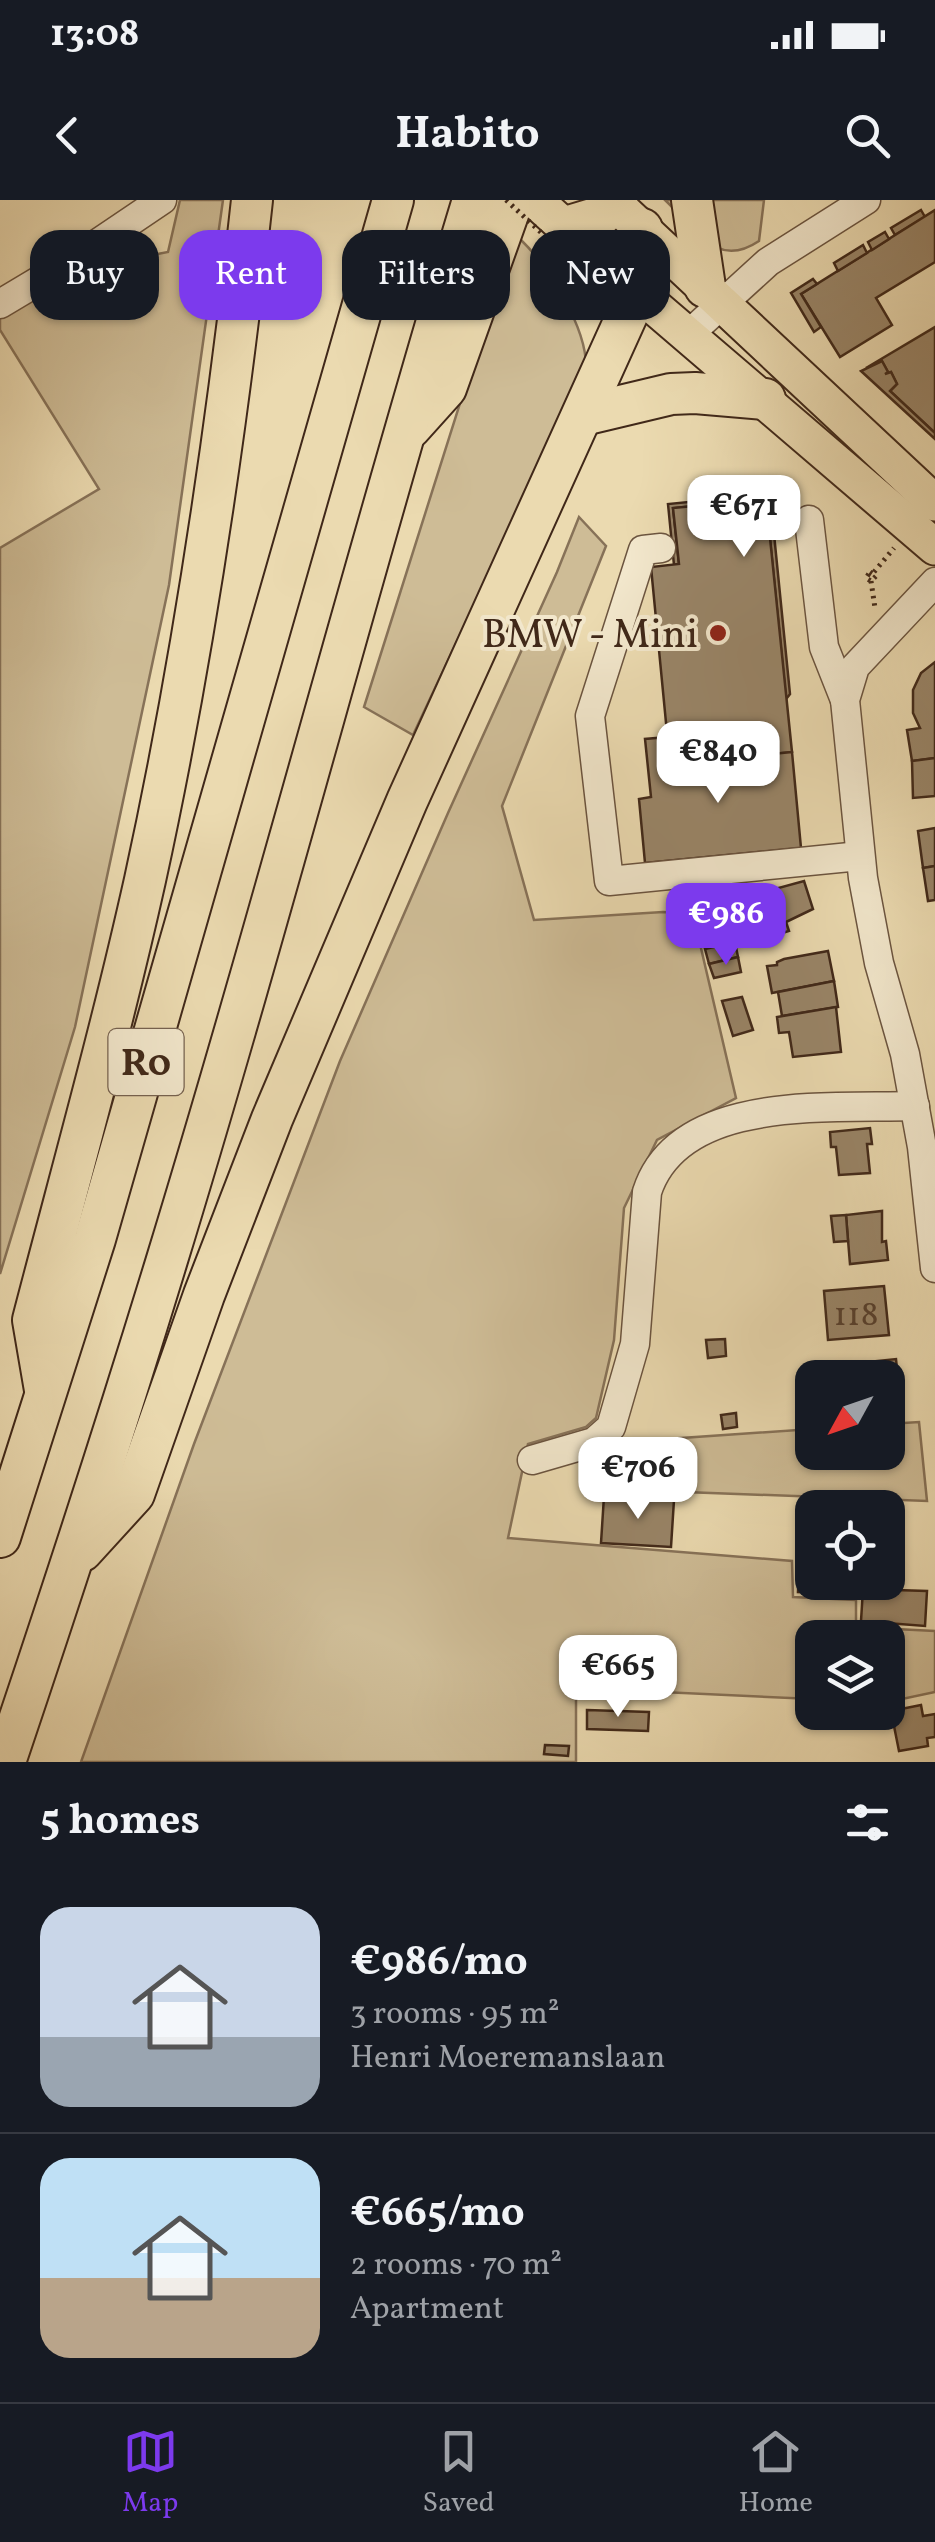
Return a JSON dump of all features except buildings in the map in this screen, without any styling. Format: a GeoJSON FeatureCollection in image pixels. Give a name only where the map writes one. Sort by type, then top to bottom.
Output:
{"type":"FeatureCollection","features":[{"type":"Feature","properties":{"kind":"highway"},"geometry":{"type":"LineString","coordinates":[[46,1398],[33,1320],[144,882],[172,745],[235,355],[252,200]]}},
{"type":"Feature","properties":{"kind":"highway","name":"R0"},"geometry":{"type":"LineString","coordinates":[[0,1537],[123,1144],[393,200]]}},
{"type":"Feature","properties":{"kind":"highway","name":"R0"},"geometry":{"type":"LineString","coordinates":[[5,1762],[73,1562],[167,1260],[400,438],[472,200]]}},
{"type":"Feature","properties":{"kind":"highway"},"geometry":{"type":"LineString","coordinates":[[400,438],[446,388],[509,200]]}},
{"type":"Feature","properties":{"kind":"highway"},"geometry":{"type":"LineString","coordinates":[[692,200],[713,294]]}},
{"type":"Feature","properties":{"kind":"highway"},"geometry":{"type":"LineString","coordinates":[[550,220],[599,218],[621,208]]}},
{"type":"Feature","properties":{"kind":"highway"},"geometry":{"type":"LineString","coordinates":[[73,1562],[134,1494],[204,1295],[272,1119],[407,801],[624,320]]}},
{"type":"Feature","properties":{"kind":"highway"},"geometry":{"type":"LineString","coordinates":[[583,415],[671,394],[765,399]]}},
{"type":"Feature","properties":{"kind":"main road"},"geometry":{"type":"LineString","coordinates":[[621,208],[935,503]]}},
{"type":"Feature","properties":{"kind":"main road"},"geometry":{"type":"LineString","coordinates":[[670,320],[935,547]]}},
{"type":"Feature","properties":{"kind":"street"},"geometry":{"type":"LineString","coordinates":[[0,304],[162,200]]}},
{"type":"Feature","properties":{"kind":"street"},"geometry":{"type":"LineString","coordinates":[[688,335],[713,294],[866,200]]}},
{"type":"Feature","properties":{"kind":"street"},"geometry":{"type":"LineString","coordinates":[[809,520],[824,647],[845,700],[860,856],[876,947],[905,1054],[922,1147],[935,1268]]}},
{"type":"Feature","properties":{"kind":"street"},"geometry":{"type":"LineString","coordinates":[[661,548],[644,550],[590,716],[610,882],[860,856]]}},
{"type":"Feature","properties":{"kind":"street"},"geometry":{"type":"LineString","coordinates":[[845,700],[855,667],[935,582]]}},
{"type":"Feature","properties":{"kind":"street"},"geometry":{"type":"LineString","coordinates":[[532,1460],[594,1442],[611,1427],[635,1344],[648,1192],[654,1173],[671,1154],[701,1132],[752,1113],[914,1106]]}},
{"type":"Feature","properties":{"kind":"path"},"geometry":{"type":"LineString","coordinates":[[509,200],[550,220]]}},
{"type":"Feature","properties":{"kind":"shaded area"},"geometry":{"type":"Polygon","coordinates":[[[180,200],[223,200],[219,230],[179,230],[179,320],[206,320],[169,585],[75,1027],[0,1274],[0,548],[99,489],[0,330],[0,314],[30,296],[30,320],[159,320],[159,254],[168,252],[180,200]]]}},
{"type":"Feature","properties":{"kind":"shaded area"},"geometry":{"type":"Polygon","coordinates":[[[665,200],[764,200],[759,241],[744,249],[719,248],[697,233],[665,200]]]}},
{"type":"Feature","properties":{"kind":"shaded area"},"geometry":{"type":"Polygon","coordinates":[[[521,240],[530,251],[530,320],[575,320],[586,366],[413,735],[364,707],[486,320],[510,320],[511,242],[521,240]]]}},
{"type":"Feature","properties":{"kind":"shaded area"},"geometry":{"type":"Polygon","coordinates":[[[579,517],[606,546],[502,806],[534,920],[663,912],[693,914],[736,1098],[657,1140],[624,1208],[614,1340],[596,1418],[586,1427],[528,1444],[508,1538],[792,1561],[795,1600],[856,1600],[856,1620],[795,1620],[795,1698],[576,1688],[576,1762],[81,1762],[194,1444],[340,1061],[579,517]]]}},
{"type":"Feature","properties":{"kind":"shaded area"},"geometry":{"type":"Polygon","coordinates":[[[919,1422],[927,1501],[905,1500],[905,1490],[795,1490],[795,1496],[658,1491],[653,1440],[795,1430],[795,1470],[905,1470],[905,1423],[919,1422]]]}},
{"type":"Feature","properties":{"kind":"shaded area"},"geometry":{"type":"Polygon","coordinates":[[[905,1629],[935,1631],[935,1692],[905,1698],[905,1629]]]}},
{"type":"Feature","properties":{"kind":"place","name":"BMW - Mini"},"geometry":{"type":"Point","coordinates":[718,633]}}]}
